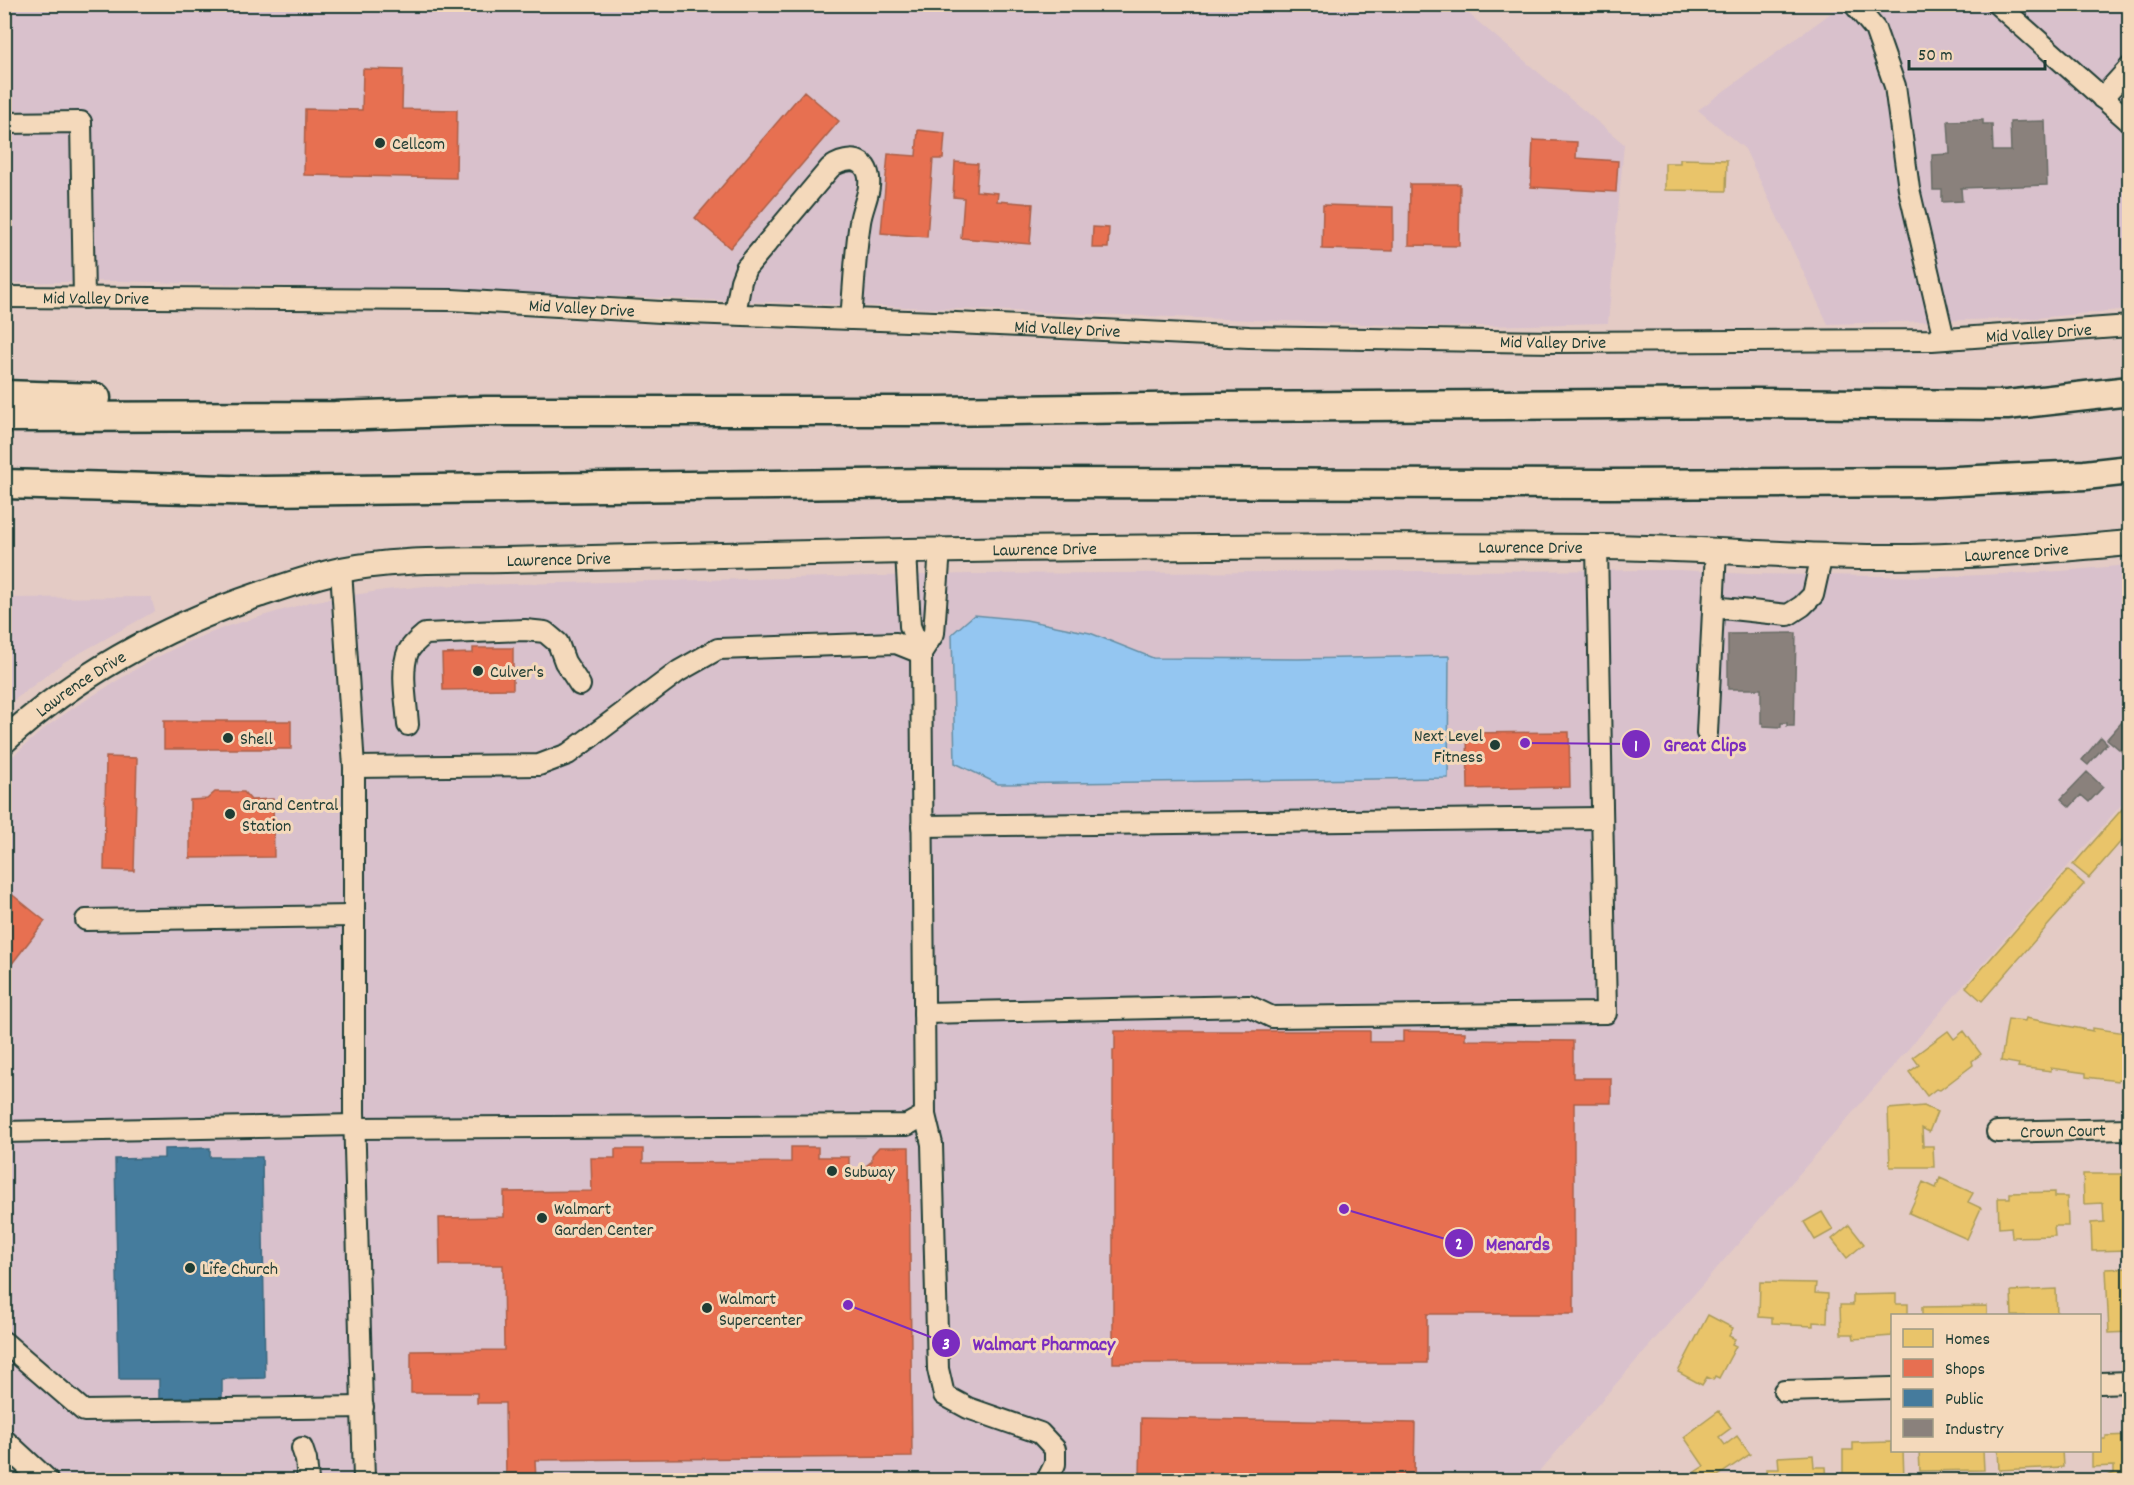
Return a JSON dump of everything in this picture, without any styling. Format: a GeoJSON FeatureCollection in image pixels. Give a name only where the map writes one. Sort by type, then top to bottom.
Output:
{"type":"FeatureCollection","features":[{"type":"Feature","properties":{"kind":"highway"},"geometry":{"type":"LineString","coordinates":[[4,417],[335,416],[485,411],[938,411],[1230,406],[1740,403],[2007,405],[2130,391]]}},
{"type":"Feature","properties":{"kind":"highway"},"geometry":{"type":"LineString","coordinates":[[4,395],[103,399],[335,416]]}},
{"type":"Feature","properties":{"kind":"highway"},"geometry":{"type":"LineString","coordinates":[[4,502],[264,491],[935,483],[1936,482],[2085,475],[2130,470]]}},
{"type":"Feature","properties":{"kind":"highway"},"geometry":{"type":"LineString","coordinates":[[4,484],[264,491]]}},
{"type":"Feature","properties":{"kind":"main road","name":"Lawrence Drive"},"geometry":{"type":"LineString","coordinates":[[4,741],[69,689],[136,647],[178,626],[222,607],[292,584],[341,570],[374,565],[940,549],[1597,547],[1869,557],[2022,552],[2130,543]]}},
{"type":"Feature","properties":{"kind":"main road"},"geometry":{"type":"LineString","coordinates":[[4,1442],[45,1480]]}},
{"type":"Feature","properties":{"kind":"street"},"geometry":{"type":"LineString","coordinates":[[1854,4],[1875,29],[1895,86],[1909,189],[1944,339]]}},
{"type":"Feature","properties":{"kind":"street"},"geometry":{"type":"LineString","coordinates":[[1997,4],[2130,122]]}},
{"type":"Feature","properties":{"kind":"street"},"geometry":{"type":"LineString","coordinates":[[2102,98],[2130,67]]}},
{"type":"Feature","properties":{"kind":"street"},"geometry":{"type":"LineString","coordinates":[[4,123],[81,122],[84,298]]}},
{"type":"Feature","properties":{"kind":"street"},"geometry":{"type":"LineString","coordinates":[[735,314],[741,281],[746,268],[830,168],[838,162],[850,160],[864,165],[869,178],[867,197],[860,220],[851,319]]}},
{"type":"Feature","properties":{"kind":"street","name":"Mid Valley Drive"},"geometry":{"type":"LineString","coordinates":[[4,297],[452,300],[1261,337],[1556,342],[1944,339],[2130,326]]}},
{"type":"Feature","properties":{"kind":"street"},"geometry":{"type":"LineString","coordinates":[[924,1013],[1249,1006],[1272,1017],[1606,1012],[1597,547]]}},
{"type":"Feature","properties":{"kind":"street"},"geometry":{"type":"LineString","coordinates":[[921,653],[934,633],[940,549]]}},
{"type":"Feature","properties":{"kind":"street"},"geometry":{"type":"LineString","coordinates":[[906,550],[910,626],[921,653],[925,1115],[932,1144],[938,1370],[944,1395],[968,1408],[1040,1434],[1055,1449],[1055,1464],[1047,1480]]}},
{"type":"Feature","properties":{"kind":"street"},"geometry":{"type":"LineString","coordinates":[[1707,733],[1716,550]]}},
{"type":"Feature","properties":{"kind":"street"},"geometry":{"type":"LineString","coordinates":[[1713,607],[1788,615],[1813,595],[1822,555]]}},
{"type":"Feature","properties":{"kind":"street"},"geometry":{"type":"LineString","coordinates":[[341,570],[354,767],[354,1127],[364,1480]]}},
{"type":"Feature","properties":{"kind":"street"},"geometry":{"type":"LineString","coordinates":[[408,725],[405,674],[408,652],[425,634],[525,630],[545,632],[558,643],[565,662],[580,685]]}},
{"type":"Feature","properties":{"kind":"street"},"geometry":{"type":"LineString","coordinates":[[354,767],[539,765],[568,754],[679,671],[718,649],[896,643],[921,653]]}},
{"type":"Feature","properties":{"kind":"street"},"geometry":{"type":"LineString","coordinates":[[922,826],[1602,818]]}},
{"type":"Feature","properties":{"kind":"street"},"geometry":{"type":"LineString","coordinates":[[86,920],[354,916]]}},
{"type":"Feature","properties":{"kind":"street"},"geometry":{"type":"LineString","coordinates":[[4,1132],[354,1127],[907,1125],[925,1115]]}},
{"type":"Feature","properties":{"kind":"street","name":"Crown Court"},"geometry":{"type":"LineString","coordinates":[[1997,1132],[2130,1129]]}},
{"type":"Feature","properties":{"kind":"street"},"geometry":{"type":"LineString","coordinates":[[4,1342],[84,1412],[363,1407]]}},
{"type":"Feature","properties":{"kind":"street"},"geometry":{"type":"LineString","coordinates":[[2101,1383],[2130,1382]]}},
{"type":"Feature","properties":{"kind":"street"},"geometry":{"type":"LineString","coordinates":[[1784,1391],[1891,1388]]}},
{"type":"Feature","properties":{"kind":"street"},"geometry":{"type":"LineString","coordinates":[[302,1448],[308,1480]]}},
{"type":"Feature","properties":{"kind":"shaded area"},"geometry":{"type":"Polygon","coordinates":[[[4,5],[1458,5],[1624,144],[1608,323],[1444,327],[576,295],[118,281],[5,283],[4,5]]]}},
{"type":"Feature","properties":{"kind":"shaded area"},"geometry":{"type":"Polygon","coordinates":[[[1842,5],[2129,5],[2129,309],[2037,318],[1828,324],[1745,149],[1698,110],[1842,5]]]}},
{"type":"Feature","properties":{"kind":"shaded area"},"geometry":{"type":"Polygon","coordinates":[[[2129,565],[2129,796],[1532,1480],[61,1480],[5,1424],[5,763],[45,728],[73,708],[144,664],[187,642],[228,626],[310,602],[426,586],[972,574],[1423,571],[1679,570],[1749,574],[1940,577],[2129,565]]]}},
{"type":"Feature","properties":{"kind":"shaded area"},"geometry":{"type":"Polygon","coordinates":[[[151,597],[155,611],[64,662],[5,707],[5,598],[151,597]]]}},
{"type":"Feature","properties":{"kind":"water"},"geometry":{"type":"Polygon","coordinates":[[[974,615],[1026,620],[1090,633],[1153,658],[1298,659],[1449,656],[1448,778],[998,784],[955,763],[952,634],[974,615]]]}},
{"type":"Feature","properties":{"kind":"building: Homes"},"geometry":{"type":"Polygon","coordinates":[[[1680,159],[1727,160],[1726,191],[1665,190],[1665,163],[1680,163],[1680,159]]]}},
{"type":"Feature","properties":{"kind":"building: Homes"},"geometry":{"type":"Polygon","coordinates":[[[2130,800],[2130,831],[2089,878],[2073,865],[2130,800]]]}},
{"type":"Feature","properties":{"kind":"building: Homes"},"geometry":{"type":"Polygon","coordinates":[[[2068,870],[2084,884],[1982,1001],[1966,987],[2068,870]]]}},
{"type":"Feature","properties":{"kind":"building: Homes"},"geometry":{"type":"Polygon","coordinates":[[[2026,1018],[2093,1031],[2093,1028],[2126,1033],[2125,1036],[2130,1037],[2130,1080],[2118,1079],[2118,1081],[2086,1077],[2086,1073],[2051,1068],[2051,1071],[2018,1067],[2019,1064],[2001,1061],[2008,1019],[2025,1021],[2026,1018]]]}},
{"type":"Feature","properties":{"kind":"building: Homes"},"geometry":{"type":"Polygon","coordinates":[[[1948,1031],[1954,1039],[1964,1031],[1981,1054],[1972,1061],[1973,1065],[1940,1090],[1936,1089],[1927,1096],[1909,1072],[1919,1065],[1913,1057],[1948,1031]]]}},
{"type":"Feature","properties":{"kind":"building: Homes"},"geometry":{"type":"Polygon","coordinates":[[[1924,1106],[1937,1112],[1929,1132],[1922,1128],[1923,1146],[1933,1146],[1934,1167],[1890,1167],[1888,1109],[1924,1106]]]}},
{"type":"Feature","properties":{"kind":"building: Homes"},"geometry":{"type":"Polygon","coordinates":[[[2083,1174],[2130,1174],[2130,1193],[2127,1193],[2130,1250],[2092,1251],[2091,1223],[2104,1222],[2103,1203],[2084,1204],[2083,1174]]]}},
{"type":"Feature","properties":{"kind":"building: Homes"},"geometry":{"type":"Polygon","coordinates":[[[1940,1178],[1973,1193],[1968,1202],[1981,1208],[1967,1239],[1909,1213],[1923,1182],[1936,1188],[1940,1178]]]}},
{"type":"Feature","properties":{"kind":"building: Homes"},"geometry":{"type":"Polygon","coordinates":[[[2055,1192],[2055,1197],[2067,1197],[2068,1226],[2054,1226],[2055,1236],[2012,1237],[2011,1227],[1999,1228],[1998,1198],[2010,1198],[2010,1193],[2055,1192]]]}},
{"type":"Feature","properties":{"kind":"building: Homes"},"geometry":{"type":"Polygon","coordinates":[[[1822,1212],[1833,1230],[1815,1240],[1804,1222],[1822,1212]]]}},
{"type":"Feature","properties":{"kind":"building: Homes"},"geometry":{"type":"Polygon","coordinates":[[[1849,1225],[1864,1244],[1847,1258],[1832,1239],[1849,1225]]]}},
{"type":"Feature","properties":{"kind":"building: Homes"},"geometry":{"type":"Polygon","coordinates":[[[2129,1268],[2130,1332],[2109,1333],[2106,1269],[2129,1268]]]}},
{"type":"Feature","properties":{"kind":"building: Homes"},"geometry":{"type":"Polygon","coordinates":[[[1760,1282],[1816,1283],[1815,1293],[1828,1294],[1827,1323],[1813,1322],[1813,1326],[1791,1325],[1772,1323],[1772,1318],[1759,1317],[1760,1282]]]}},
{"type":"Feature","properties":{"kind":"building: Homes"},"geometry":{"type":"Polygon","coordinates":[[[2056,1289],[2057,1314],[2012,1314],[2011,1291],[2056,1289]]]}},
{"type":"Feature","properties":{"kind":"building: Homes"},"geometry":{"type":"Polygon","coordinates":[[[1896,1294],[1896,1304],[1908,1304],[1908,1314],[1891,1314],[1891,1336],[1854,1339],[1853,1334],[1841,1334],[1840,1305],[1853,1305],[1853,1295],[1896,1294]]]}},
{"type":"Feature","properties":{"kind":"building: Homes"},"geometry":{"type":"Polygon","coordinates":[[[1987,1306],[1987,1314],[1922,1314],[1922,1307],[1987,1306]]]}},
{"type":"Feature","properties":{"kind":"building: Homes"},"geometry":{"type":"Polygon","coordinates":[[[1708,1315],[1733,1328],[1729,1336],[1735,1339],[1732,1344],[1736,1346],[1719,1378],[1715,1376],[1713,1380],[1707,1377],[1702,1385],[1678,1372],[1708,1315]]]}},
{"type":"Feature","properties":{"kind":"building: Homes"},"geometry":{"type":"Polygon","coordinates":[[[1719,1411],[1731,1428],[1719,1437],[1725,1445],[1737,1436],[1750,1454],[1712,1480],[1701,1480],[1695,1472],[1704,1466],[1684,1437],[1719,1411]]]}},
{"type":"Feature","properties":{"kind":"building: Homes"},"geometry":{"type":"Polygon","coordinates":[[[2130,1435],[2130,1480],[2108,1480],[2108,1476],[2114,1473],[2114,1466],[2092,1467],[2092,1452],[2101,1452],[2101,1439],[2106,1439],[2106,1436],[2130,1435]]]}},
{"type":"Feature","properties":{"kind":"building: Homes"},"geometry":{"type":"Polygon","coordinates":[[[1891,1442],[1891,1452],[1903,1452],[1904,1480],[1843,1480],[1843,1450],[1853,1450],[1853,1443],[1891,1442]]]}},
{"type":"Feature","properties":{"kind":"building: Homes"},"geometry":{"type":"Polygon","coordinates":[[[1919,1452],[1983,1452],[1984,1470],[1920,1471],[1919,1452]]]}},
{"type":"Feature","properties":{"kind":"building: Homes"},"geometry":{"type":"Polygon","coordinates":[[[1998,1452],[2062,1452],[2063,1467],[1999,1470],[1998,1452]]]}},
{"type":"Feature","properties":{"kind":"building: Homes"},"geometry":{"type":"Polygon","coordinates":[[[1813,1455],[1814,1467],[1826,1467],[1827,1480],[1767,1480],[1766,1469],[1779,1469],[1778,1457],[1813,1455]]]}},
{"type":"Feature","properties":{"kind":"building: Shops","name":"Cellcom"},"geometry":{"type":"Polygon","coordinates":[[[363,69],[403,70],[402,109],[457,110],[456,178],[304,175],[305,109],[362,110],[363,69]]]}},
{"type":"Feature","properties":{"kind":"building: Shops"},"geometry":{"type":"Polygon","coordinates":[[[804,91],[839,121],[730,248],[695,218],[804,91]]]}},
{"type":"Feature","properties":{"kind":"building: Shops"},"geometry":{"type":"Polygon","coordinates":[[[918,130],[945,133],[943,159],[933,159],[927,237],[881,233],[888,154],[916,156],[918,130]]]}},
{"type":"Feature","properties":{"kind":"building: Shops"},"geometry":{"type":"Polygon","coordinates":[[[1533,140],[1577,142],[1576,158],[1618,161],[1616,192],[1531,187],[1533,140]]]}},
{"type":"Feature","properties":{"kind":"building: Shops"},"geometry":{"type":"Polygon","coordinates":[[[955,162],[978,164],[976,191],[998,193],[997,201],[1033,204],[1030,244],[961,238],[964,198],[953,197],[955,162]]]}},
{"type":"Feature","properties":{"kind":"building: Shops"},"geometry":{"type":"Polygon","coordinates":[[[1410,184],[1460,184],[1459,246],[1409,245],[1410,184]]]}},
{"type":"Feature","properties":{"kind":"building: Shops"},"geometry":{"type":"Polygon","coordinates":[[[1323,205],[1393,207],[1393,251],[1322,249],[1323,205]]]}},
{"type":"Feature","properties":{"kind":"building: Shops"},"geometry":{"type":"Polygon","coordinates":[[[1093,227],[1109,228],[1108,248],[1092,248],[1093,227]]]}},
{"type":"Feature","properties":{"kind":"building: Shops","name":"Culver's"},"geometry":{"type":"Polygon","coordinates":[[[473,648],[513,648],[513,689],[443,690],[442,654],[473,653],[473,648]]]}},
{"type":"Feature","properties":{"kind":"building: Shops"},"geometry":{"type":"Polygon","coordinates":[[[164,721],[291,721],[291,749],[164,749],[164,721]]]}},
{"type":"Feature","properties":{"kind":"building: Shops"},"geometry":{"type":"Polygon","coordinates":[[[1569,732],[1570,787],[1468,789],[1467,733],[1569,732]]]}},
{"type":"Feature","properties":{"kind":"building: Shops"},"geometry":{"type":"Polygon","coordinates":[[[106,757],[137,758],[134,871],[104,870],[106,757]]]}},
{"type":"Feature","properties":{"kind":"building: Shops"},"geometry":{"type":"Polygon","coordinates":[[[215,792],[244,792],[251,800],[273,799],[274,857],[190,858],[190,800],[207,799],[215,792]]]}},
{"type":"Feature","properties":{"kind":"building: Shops"},"geometry":{"type":"Polygon","coordinates":[[[4,888],[45,921],[4,974],[4,888]]]}},
{"type":"Feature","properties":{"kind":"building: Shops"},"geometry":{"type":"Polygon","coordinates":[[[1115,1031],[1370,1031],[1370,1042],[1403,1042],[1403,1031],[1465,1032],[1465,1040],[1573,1041],[1573,1078],[1611,1078],[1611,1103],[1574,1103],[1574,1314],[1427,1314],[1427,1363],[1113,1363],[1113,1050],[1115,1050],[1115,1031]]]}},
{"type":"Feature","properties":{"kind":"building: Shops","name":"Walmart Supercenter"},"geometry":{"type":"Polygon","coordinates":[[[791,1147],[818,1147],[818,1157],[849,1157],[849,1173],[857,1173],[872,1161],[872,1155],[879,1147],[909,1147],[912,1457],[535,1460],[536,1480],[506,1480],[505,1403],[477,1403],[477,1393],[411,1393],[411,1351],[504,1350],[503,1265],[440,1265],[439,1218],[504,1217],[504,1192],[592,1191],[591,1158],[615,1158],[615,1149],[643,1149],[643,1163],[791,1162],[791,1147]]]}},
{"type":"Feature","properties":{"kind":"building: Shops"},"geometry":{"type":"Polygon","coordinates":[[[1141,1418],[1415,1423],[1414,1480],[1140,1480],[1141,1418]]]}},
{"type":"Feature","properties":{"kind":"building: Public","name":"Life Church"},"geometry":{"type":"Polygon","coordinates":[[[210,1148],[210,1157],[262,1157],[265,1378],[222,1379],[222,1399],[159,1400],[159,1379],[119,1379],[115,1159],[164,1158],[164,1149],[210,1148]]]}},
{"type":"Feature","properties":{"kind":"building: Industry"},"geometry":{"type":"Polygon","coordinates":[[[1983,120],[1983,124],[1992,124],[1993,151],[2011,151],[2010,122],[2045,121],[2047,185],[1961,188],[1962,201],[1942,202],[1942,190],[1933,190],[1932,155],[1950,154],[1948,121],[1983,120]]]}},
{"type":"Feature","properties":{"kind":"building: Industry"},"geometry":{"type":"Polygon","coordinates":[[[1796,633],[1794,726],[1781,723],[1781,727],[1763,726],[1761,723],[1761,689],[1728,689],[1728,634],[1796,633]]]}},
{"type":"Feature","properties":{"kind":"building: Industry"},"geometry":{"type":"Polygon","coordinates":[[[2130,713],[2130,752],[2126,755],[2107,739],[2130,713]]]}},
{"type":"Feature","properties":{"kind":"building: Industry"},"geometry":{"type":"Polygon","coordinates":[[[2101,737],[2107,743],[2088,765],[2082,760],[2101,737]]]}},
{"type":"Feature","properties":{"kind":"building: Industry"},"geometry":{"type":"Polygon","coordinates":[[[2087,772],[2103,787],[2089,802],[2081,795],[2070,807],[2061,799],[2087,772]]]}},
{"type":"Feature","properties":{"kind":"place","name":"Cellcom"},"geometry":{"type":"Point","coordinates":[380,143]}},
{"type":"Feature","properties":{"kind":"place","name":"Culver's"},"geometry":{"type":"Point","coordinates":[478,671]}},
{"type":"Feature","properties":{"kind":"place","name":"Shell"},"geometry":{"type":"Point","coordinates":[228,738]}},
{"type":"Feature","properties":{"kind":"place","name":"Great Clips"},"geometry":{"type":"Point","coordinates":[1525,743]}},
{"type":"Feature","properties":{"kind":"place","name":"Next Level Fitness"},"geometry":{"type":"Point","coordinates":[1495,745]}},
{"type":"Feature","properties":{"kind":"place","name":"Grand Central Station"},"geometry":{"type":"Point","coordinates":[230,814]}},
{"type":"Feature","properties":{"kind":"place","name":"Subway"},"geometry":{"type":"Point","coordinates":[832,1171]}},
{"type":"Feature","properties":{"kind":"place","name":"Menards"},"geometry":{"type":"Point","coordinates":[1344,1209]}},
{"type":"Feature","properties":{"kind":"place","name":"Walmart Garden Center"},"geometry":{"type":"Point","coordinates":[542,1218]}},
{"type":"Feature","properties":{"kind":"place","name":"Life Church"},"geometry":{"type":"Point","coordinates":[190,1268]}},
{"type":"Feature","properties":{"kind":"place","name":"Walmart Pharmacy"},"geometry":{"type":"Point","coordinates":[848,1305]}},
{"type":"Feature","properties":{"kind":"place","name":"Walmart Supercenter"},"geometry":{"type":"Point","coordinates":[707,1308]}}]}
